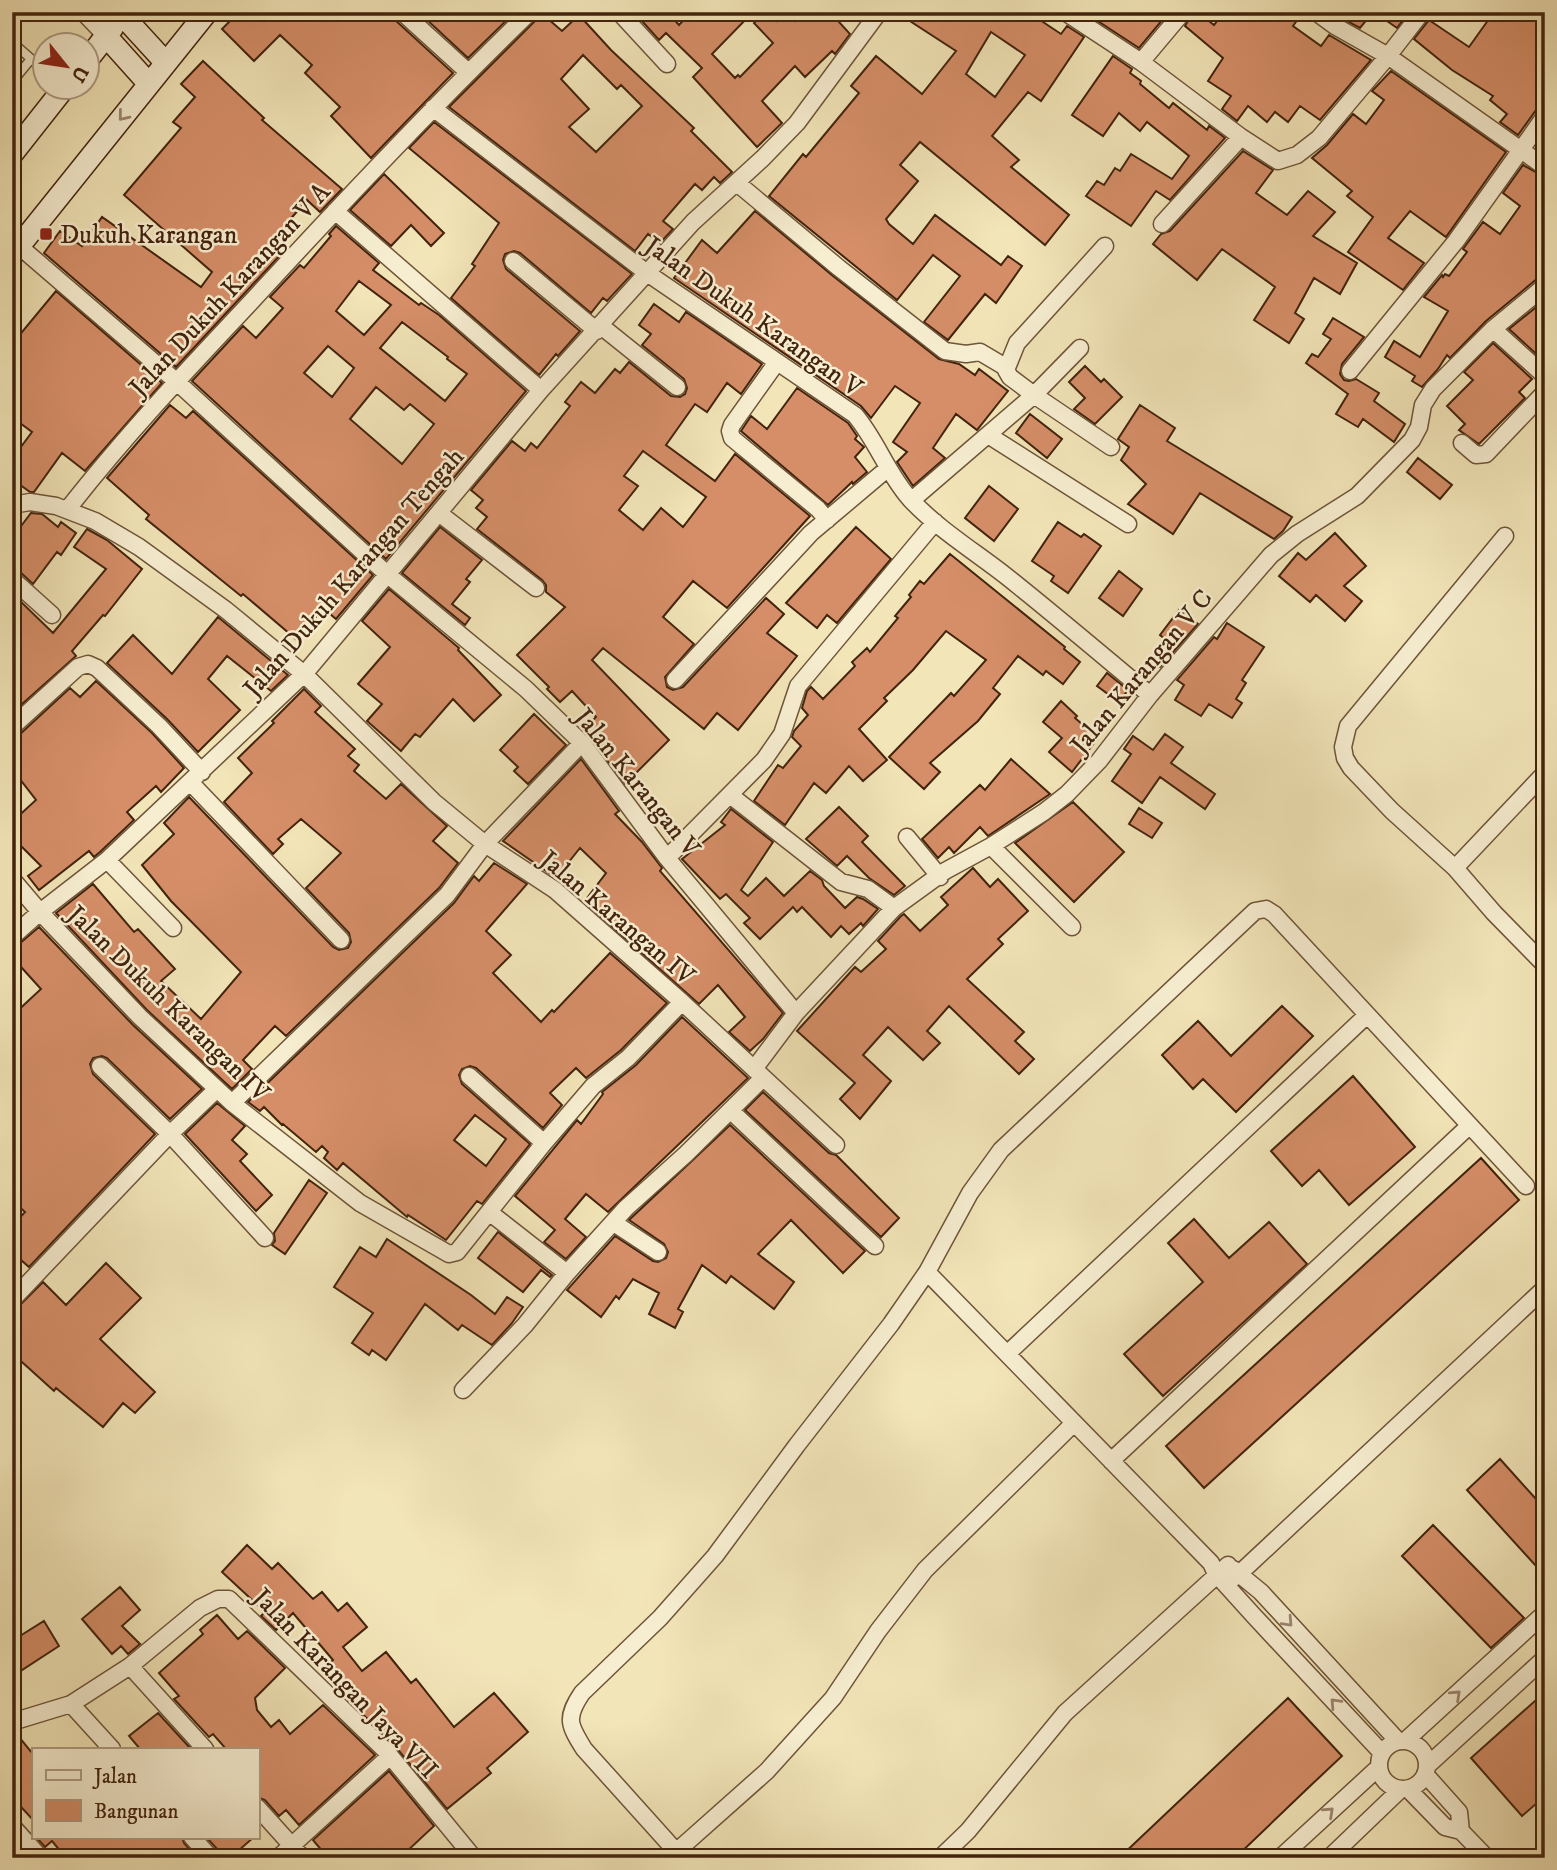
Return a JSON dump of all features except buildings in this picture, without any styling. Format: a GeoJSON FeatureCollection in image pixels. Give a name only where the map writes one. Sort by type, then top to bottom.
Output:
{"type":"FeatureCollection","features":[{"type":"Feature","properties":{"kind":"main road"},"geometry":{"type":"LineString","coordinates":[[16,251],[160,56],[207,12]]}},
{"type":"Feature","properties":{"kind":"main road"},"geometry":{"type":"LineString","coordinates":[[102,48],[110,41],[125,17],[160,56]]}},
{"type":"Feature","properties":{"kind":"main road"},"geometry":{"type":"LineString","coordinates":[[110,41],[144,78]]}},
{"type":"Feature","properties":{"kind":"main road"},"geometry":{"type":"LineString","coordinates":[[14,148],[52,102]]}},
{"type":"Feature","properties":{"kind":"street"},"geometry":{"type":"LineString","coordinates":[[83,12],[110,41]]}},
{"type":"Feature","properties":{"kind":"street"},"geometry":{"type":"LineString","coordinates":[[402,12],[468,72]]}},
{"type":"Feature","properties":{"kind":"street","name":"Jalan Dukuh Karangan V A"},"geometry":{"type":"LineString","coordinates":[[67,510],[105,462],[335,211],[468,72],[530,12]]}},
{"type":"Feature","properties":{"kind":"street"},"geometry":{"type":"LineString","coordinates":[[619,12],[667,64]]}},
{"type":"Feature","properties":{"kind":"street","name":"Jalan Dukuh Karangan Tengah"},"geometry":{"type":"LineString","coordinates":[[12,937],[107,860],[304,674],[541,390],[693,222],[797,123],[879,12]]}},
{"type":"Feature","properties":{"kind":"street"},"geometry":{"type":"LineString","coordinates":[[1065,12],[1141,62],[1241,137],[1278,161],[1297,155],[1319,138],[1422,12]]}},
{"type":"Feature","properties":{"kind":"street"},"geometry":{"type":"LineString","coordinates":[[1141,62],[1184,12]]}},
{"type":"Feature","properties":{"kind":"street"},"geometry":{"type":"LineString","coordinates":[[1316,12],[1388,56],[1545,167]]}},
{"type":"Feature","properties":{"kind":"street","name":"Jalan Dukuh Karangan V"},"geometry":{"type":"LineString","coordinates":[[433,108],[647,273],[855,415],[864,426],[887,469],[912,500],[935,522],[1034,598],[1150,695]]}},
{"type":"Feature","properties":{"kind":"street"},"geometry":{"type":"LineString","coordinates":[[1350,371],[1456,241],[1545,116]]}},
{"type":"Feature","properties":{"kind":"street"},"geometry":{"type":"LineString","coordinates":[[1162,224],[1241,137]]}},
{"type":"Feature","properties":{"kind":"street"},"geometry":{"type":"LineString","coordinates":[[737,183],[945,351],[966,354],[980,352],[1007,368]]}},
{"type":"Feature","properties":{"kind":"street"},"geometry":{"type":"LineString","coordinates":[[335,211],[541,390]]}},
{"type":"Feature","properties":{"kind":"street"},"geometry":{"type":"LineString","coordinates":[[1105,246],[1017,343],[1007,368],[1010,377],[1111,447]]}},
{"type":"Feature","properties":{"kind":"street"},"geometry":{"type":"LineString","coordinates":[[16,251],[177,382],[388,575]]}},
{"type":"Feature","properties":{"kind":"street"},"geometry":{"type":"LineString","coordinates":[[513,261],[677,387]]}},
{"type":"Feature","properties":{"kind":"street","name":"Jalan Karangan V C"},"geometry":{"type":"LineString","coordinates":[[758,1074],[796,1013],[894,908],[945,871],[991,846],[1067,794],[1099,761],[1150,695],[1282,544],[1357,496],[1412,440],[1419,427],[1426,398],[1493,329],[1545,286]]}},
{"type":"Feature","properties":{"kind":"street"},"geometry":{"type":"LineString","coordinates":[[1493,329],[1545,376]]}},
{"type":"Feature","properties":{"kind":"street"},"geometry":{"type":"LineString","coordinates":[[912,500],[1034,395],[1080,348]]}},
{"type":"Feature","properties":{"kind":"street"},"geometry":{"type":"LineString","coordinates":[[777,362],[732,425],[732,438],[818,509],[827,520]]}},
{"type":"Feature","properties":{"kind":"street"},"geometry":{"type":"LineString","coordinates":[[1462,443],[1476,455],[1486,454],[1545,393]]}},
{"type":"Feature","properties":{"kind":"street"},"geometry":{"type":"LineString","coordinates":[[988,435],[1128,524]]}},
{"type":"Feature","properties":{"kind":"street"},"geometry":{"type":"LineString","coordinates":[[675,680],[778,567],[827,520],[887,469]]}},
{"type":"Feature","properties":{"kind":"street","name":"Jalan Karangan IV"},"geometry":{"type":"LineString","coordinates":[[12,505],[30,502],[67,510],[96,521],[139,547],[226,610],[304,674],[434,802],[485,844],[555,890],[682,1002],[836,1145]]}},
{"type":"Feature","properties":{"kind":"street"},"geometry":{"type":"LineString","coordinates":[[440,514],[536,588]]}},
{"type":"Feature","properties":{"kind":"street"},"geometry":{"type":"LineString","coordinates":[[667,858],[765,760],[782,734],[798,686],[935,522]]}},
{"type":"Feature","properties":{"kind":"street"},"geometry":{"type":"LineString","coordinates":[[1505,536],[1348,726],[1343,747],[1351,768],[1392,811],[1455,868],[1545,965]]}},
{"type":"Feature","properties":{"kind":"street","name":"Jalan Karangan V"},"geometry":{"type":"LineString","coordinates":[[388,575],[526,689],[582,743],[667,858],[796,1013]]}},
{"type":"Feature","properties":{"kind":"street"},"geometry":{"type":"LineString","coordinates":[[12,579],[52,615]]}},
{"type":"Feature","properties":{"kind":"street"},"geometry":{"type":"LineString","coordinates":[[12,726],[78,667],[88,664],[97,668],[159,726],[196,778],[341,940]]}},
{"type":"Feature","properties":{"kind":"street"},"geometry":{"type":"LineString","coordinates":[[232,1103],[447,895],[485,844],[582,743]]}},
{"type":"Feature","properties":{"kind":"street"},"geometry":{"type":"LineString","coordinates":[[1455,868],[1545,773]]}},
{"type":"Feature","properties":{"kind":"street"},"geometry":{"type":"LineString","coordinates":[[730,795],[841,882],[868,889],[894,908]]}},
{"type":"Feature","properties":{"kind":"street"},"geometry":{"type":"LineString","coordinates":[[906,837],[940,877]]}},
{"type":"Feature","properties":{"kind":"street"},"geometry":{"type":"LineString","coordinates":[[991,846],[1072,927]]}},
{"type":"Feature","properties":{"kind":"street"},"geometry":{"type":"LineString","coordinates":[[107,860],[173,928]]}},
{"type":"Feature","properties":{"kind":"street","name":"Jalan Dukuh Karangan IV"},"geometry":{"type":"LineString","coordinates":[[12,879],[140,1017],[232,1103],[360,1203],[449,1254],[457,1252],[489,1212]]}},
{"type":"Feature","properties":{"kind":"street"},"geometry":{"type":"LineString","coordinates":[[1074,1423],[925,1570],[833,1698],[767,1771],[679,1854],[584,1749],[572,1730],[570,1721],[573,1705],[582,1693],[660,1618],[715,1556],[891,1324],[926,1272],[970,1193],[1001,1150],[1255,911],[1266,909],[1274,914],[1526,1186]]}},
{"type":"Feature","properties":{"kind":"street"},"geometry":{"type":"LineString","coordinates":[[567,1273],[489,1212],[593,1086],[628,1058],[682,1002]]}},
{"type":"Feature","properties":{"kind":"street"},"geometry":{"type":"LineString","coordinates":[[1007,1354],[1366,1016]]}},
{"type":"Feature","properties":{"kind":"street"},"geometry":{"type":"LineString","coordinates":[[100,1066],[170,1134],[265,1238]]}},
{"type":"Feature","properties":{"kind":"street"},"geometry":{"type":"LineString","coordinates":[[463,1391],[526,1325],[567,1273],[626,1208],[731,1111],[758,1074]]}},
{"type":"Feature","properties":{"kind":"street"},"geometry":{"type":"LineString","coordinates":[[469,1076],[544,1143]]}},
{"type":"Feature","properties":{"kind":"street"},"geometry":{"type":"LineString","coordinates":[[12,1300],[170,1134],[217,1089]]}},
{"type":"Feature","properties":{"kind":"street"},"geometry":{"type":"LineString","coordinates":[[731,1111],[875,1246]]}},
{"type":"Feature","properties":{"kind":"street"},"geometry":{"type":"LineString","coordinates":[[1111,1461],[1469,1126]]}},
{"type":"Feature","properties":{"kind":"street"},"geometry":{"type":"LineString","coordinates":[[614,1223],[658,1252]]}},
{"type":"Feature","properties":{"kind":"street"},"geometry":{"type":"LineString","coordinates":[[926,1272],[1224,1572],[1380,1760],[1382,1778],[1390,1786],[1405,1789],[1445,1827],[1461,1832],[1487,1858]]}},
{"type":"Feature","properties":{"kind":"street"},"geometry":{"type":"LineString","coordinates":[[940,1858],[968,1831],[1065,1713],[1545,1288]]}},
{"type":"Feature","properties":{"kind":"street"},"geometry":{"type":"LineString","coordinates":[[1224,1572],[1270,1602],[1402,1741],[1422,1749],[1426,1770],[1459,1812],[1461,1832]]}},
{"type":"Feature","properties":{"kind":"street","name":"Jalan Karangan Jaya VII"},"geometry":{"type":"LineString","coordinates":[[130,1666],[200,1608],[224,1598],[233,1602],[390,1756],[474,1858]]}},
{"type":"Feature","properties":{"kind":"street"},"geometry":{"type":"LineString","coordinates":[[1280,1858],[1380,1760],[1386,1748],[1402,1741],[1545,1613]]}},
{"type":"Feature","properties":{"kind":"street"},"geometry":{"type":"LineString","coordinates":[[1329,1858],[1405,1789],[1418,1784],[1426,1770],[1545,1657]]}},
{"type":"Feature","properties":{"kind":"street"},"geometry":{"type":"LineString","coordinates":[[12,1722],[71,1704],[130,1666],[204,1748]]}},
{"type":"Feature","properties":{"kind":"street"},"geometry":{"type":"LineString","coordinates":[[71,1704],[112,1748]]}},
{"type":"Feature","properties":{"kind":"street"},"geometry":{"type":"LineString","coordinates":[[278,1858],[297,1852],[390,1756]]}},
{"type":"Feature","properties":{"kind":"street"},"geometry":{"type":"LineString","coordinates":[[259,1809],[297,1852]]}},
{"type":"Feature","properties":{"kind":"street"},"geometry":{"type":"LineString","coordinates":[[12,1826],[41,1858]]}},
{"type":"Feature","properties":{"kind":"street"},"geometry":{"type":"LineString","coordinates":[[194,1839],[211,1858]]}},
{"type":"Feature","properties":{"kind":"lane"},"geometry":{"type":"LineString","coordinates":[[12,42],[32,59],[12,82]]}},
{"type":"Feature","properties":{"kind":"place","name":"Dukuh Karangan"},"geometry":{"type":"Point","coordinates":[46,234]}}]}
